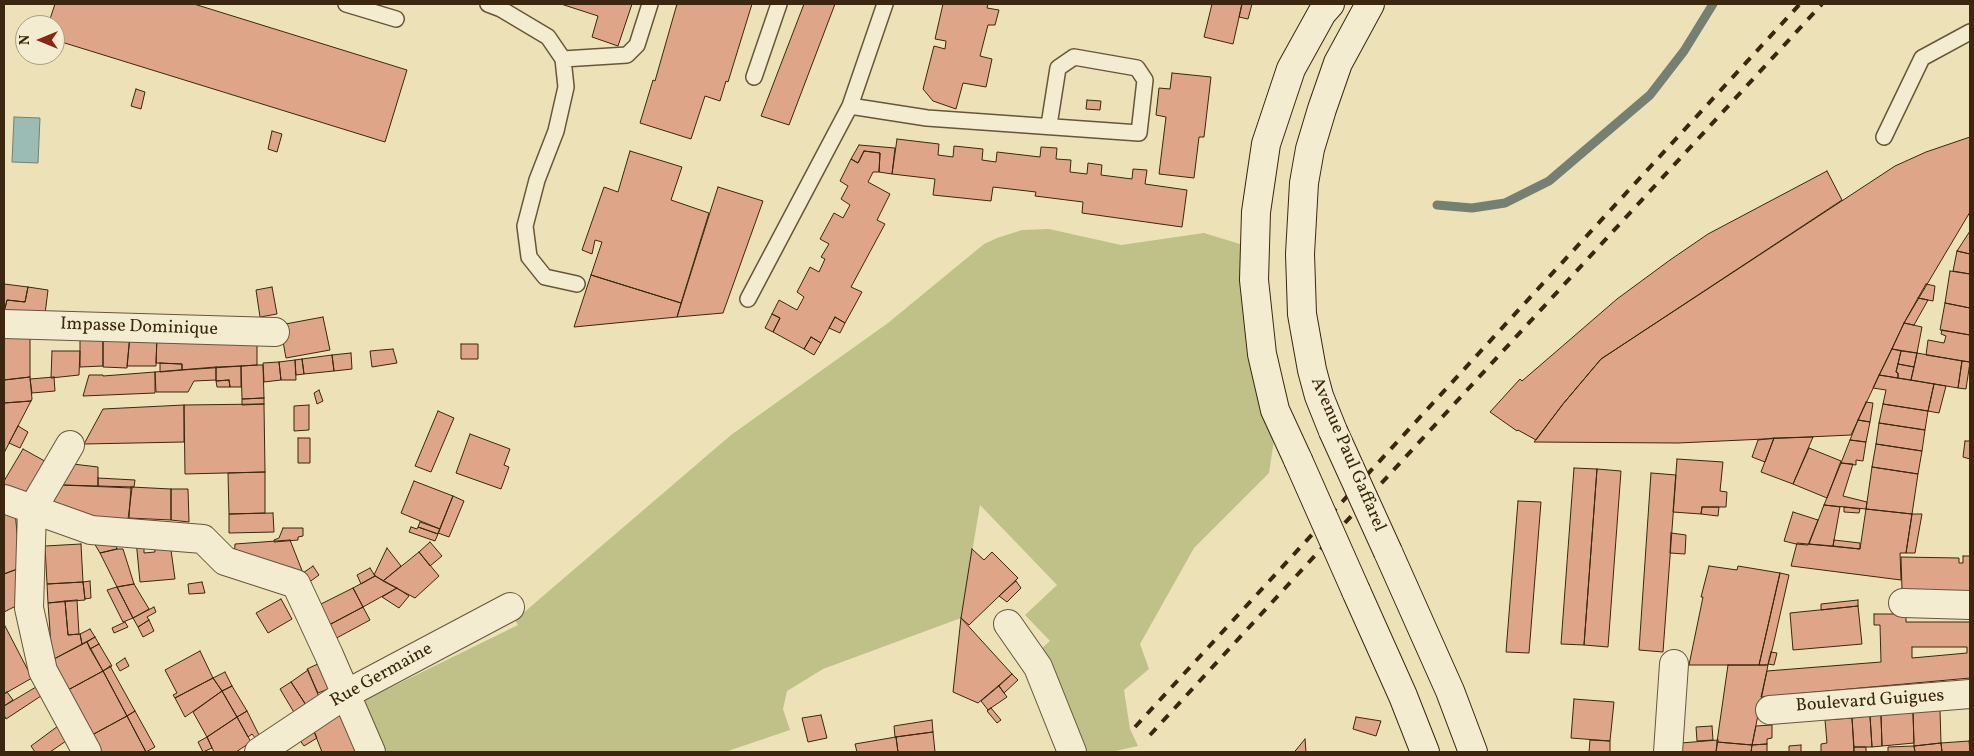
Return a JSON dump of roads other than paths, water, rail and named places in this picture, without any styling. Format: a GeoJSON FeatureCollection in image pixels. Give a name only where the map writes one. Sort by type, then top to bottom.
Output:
{"type":"FeatureCollection","features":[{"type":"Feature","properties":{"kind":"street"},"geometry":{"type":"LineString","coordinates":[[1330,4],[1322,13],[1291,69],[1266,144],[1256,212],[1254,280],[1262,354],[1275,410],[1403,696],[1425,752]]}},
{"type":"Feature","properties":{"kind":"street","name":"Avenue Paul Gaffarel"},"geometry":{"type":"LineString","coordinates":[[1370,4],[1338,63],[1310,149],[1304,183],[1300,254],[1302,314],[1312,370],[1319,396],[1450,691],[1473,752]]}},
{"type":"Feature","properties":{"kind":"street","name":"Impasse Dominique"},"geometry":{"type":"LineString","coordinates":[[4,324],[275,332]]}},
{"type":"Feature","properties":{"kind":"street"},"geometry":{"type":"LineString","coordinates":[[70,445],[32,510],[29,608],[43,671],[87,752]]}},
{"type":"Feature","properties":{"kind":"street"},"geometry":{"type":"LineString","coordinates":[[4,500],[91,530],[203,539],[225,561],[296,584],[371,752]]}},
{"type":"Feature","properties":{"kind":"street"},"geometry":{"type":"LineString","coordinates":[[1903,604],[1970,605]]}},
{"type":"Feature","properties":{"kind":"street","name":"Rue Germaine"},"geometry":{"type":"LineString","coordinates":[[259,752],[346,694],[510,607]]}},
{"type":"Feature","properties":{"kind":"street"},"geometry":{"type":"LineString","coordinates":[[1008,624],[1038,667],[1072,752]]}},
{"type":"Feature","properties":{"kind":"street"},"geometry":{"type":"LineString","coordinates":[[1668,752],[1674,664]]}},
{"type":"Feature","properties":{"kind":"street","name":"Boulevard Guigues"},"geometry":{"type":"LineString","coordinates":[[1770,710],[1970,694]]}},
{"type":"Feature","properties":{"kind":"lane"},"geometry":{"type":"LineString","coordinates":[[346,4],[396,19]]}},
{"type":"Feature","properties":{"kind":"lane"},"geometry":{"type":"LineString","coordinates":[[488,4],[501,8],[548,37],[563,59],[566,87],[556,132],[537,180],[525,226],[529,257],[546,277],[577,284]]}},
{"type":"Feature","properties":{"kind":"lane"},"geometry":{"type":"LineString","coordinates":[[563,59],[627,55],[637,45],[650,4]]}},
{"type":"Feature","properties":{"kind":"lane"},"geometry":{"type":"LineString","coordinates":[[754,77],[780,4]]}},
{"type":"Feature","properties":{"kind":"lane"},"geometry":{"type":"LineString","coordinates":[[748,299],[850,106],[885,4]]}},
{"type":"Feature","properties":{"kind":"lane"},"geometry":{"type":"LineString","coordinates":[[1884,137],[1922,58],[1970,32]]}},
{"type":"Feature","properties":{"kind":"lane"},"geometry":{"type":"LineString","coordinates":[[850,106],[926,118],[1049,125],[1139,133],[1145,80],[1137,68],[1074,57],[1058,68],[1049,125]]}},
{"type":"Feature","properties":{"kind":"water"},"geometry":{"type":"Polygon","coordinates":[[[14,117],[40,118],[38,163],[12,162],[14,117]]]}},
{"type":"Feature","properties":{"kind":"waterway"},"geometry":{"type":"LineString","coordinates":[[1437,205],[1472,208],[1505,203],[1549,181],[1650,95],[1684,51],[1713,4]]}},
{"type":"Feature","properties":{"kind":"railway"},"geometry":{"type":"LineString","coordinates":[[1135,727],[1800,4]]}},
{"type":"Feature","properties":{"kind":"railway"},"geometry":{"type":"LineString","coordinates":[[1150,735],[1822,4]]}}]}
